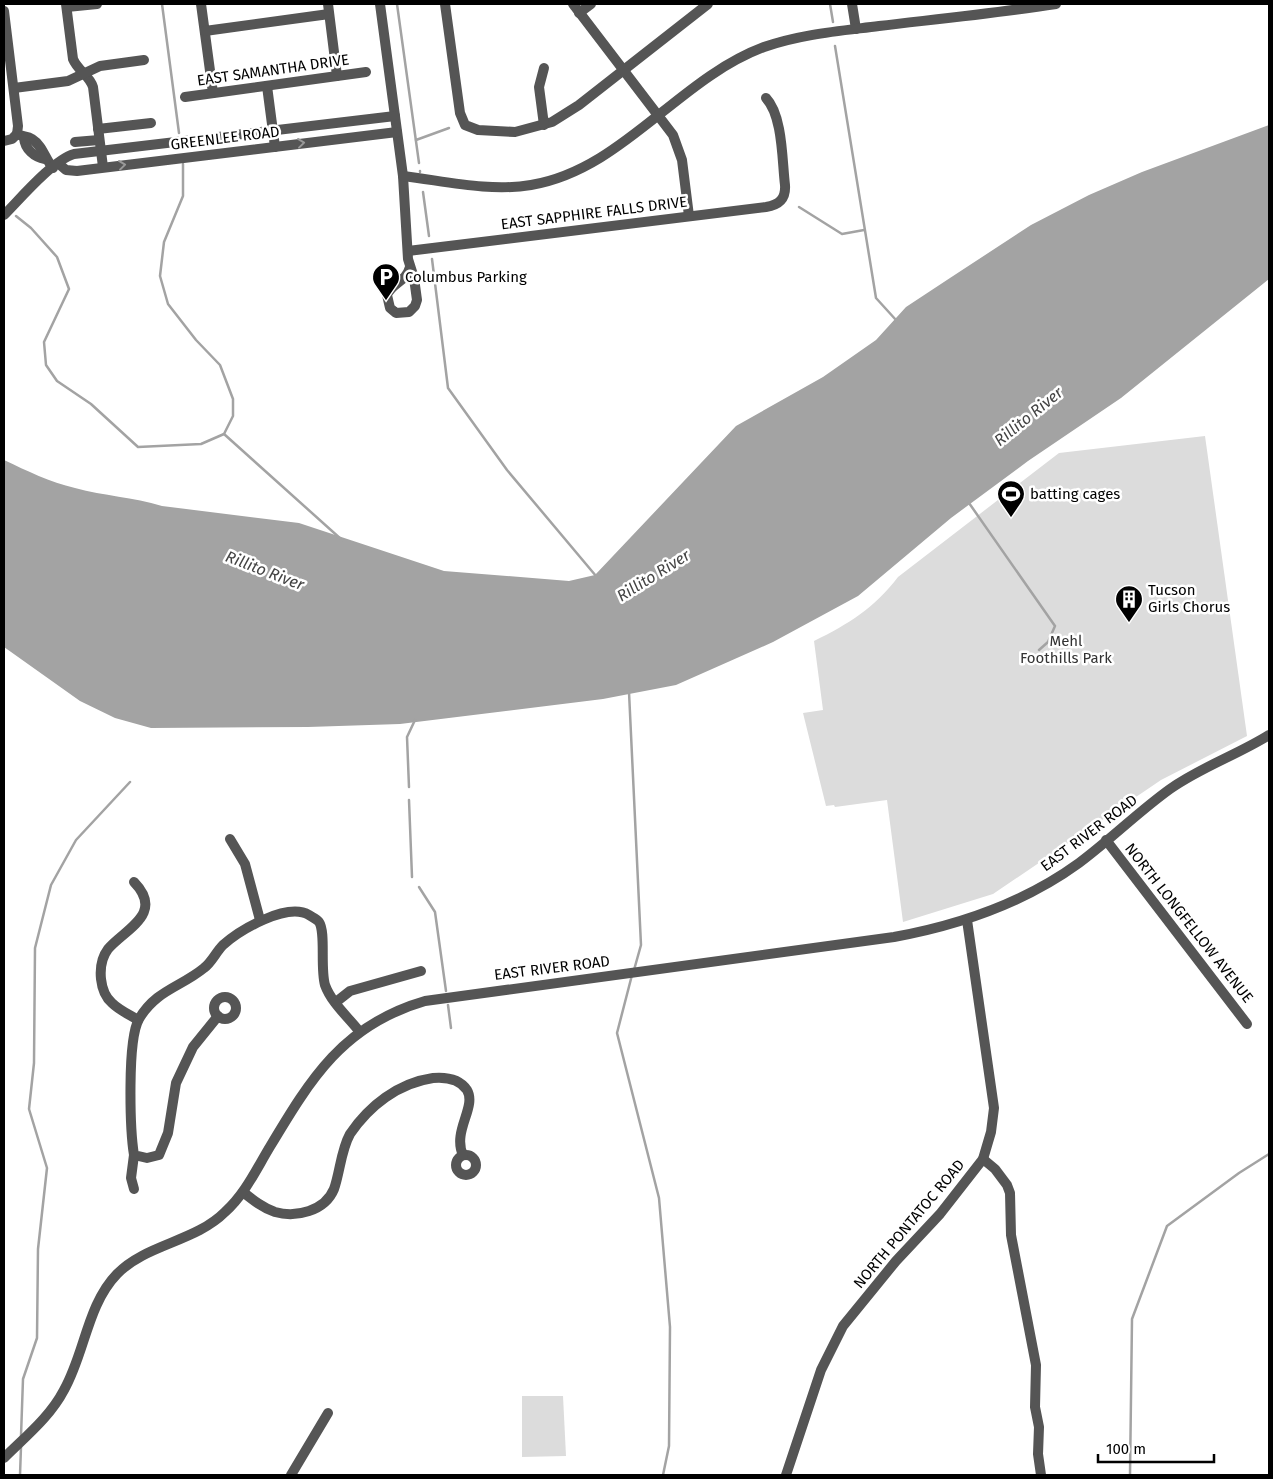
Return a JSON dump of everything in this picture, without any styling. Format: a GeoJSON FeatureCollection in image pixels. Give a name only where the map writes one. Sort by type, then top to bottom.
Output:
{"type":"FeatureCollection","features":[{"type":"Feature","properties":{"kind":"street"},"geometry":{"type":"LineString","coordinates":[[97,4],[66,6],[73,59],[76,66],[85,74],[93,87],[103,168]]}},
{"type":"Feature","properties":{"kind":"street"},"geometry":{"type":"LineString","coordinates":[[201,4],[213,93]]}},
{"type":"Feature","properties":{"kind":"street"},"geometry":{"type":"LineString","coordinates":[[380,4],[403,176],[410,267]]}},
{"type":"Feature","properties":{"kind":"street"},"geometry":{"type":"LineString","coordinates":[[445,4],[460,114],[465,125],[478,130],[507,132],[544,125],[573,110],[708,4]]}},
{"type":"Feature","properties":{"kind":"street"},"geometry":{"type":"LineString","coordinates":[[573,4],[673,135],[680,151],[690,216]]}},
{"type":"Feature","properties":{"kind":"street"},"geometry":{"type":"LineString","coordinates":[[579,13],[591,4]]}},
{"type":"Feature","properties":{"kind":"street"},"geometry":{"type":"LineString","coordinates":[[852,4],[856,29]]}},
{"type":"Feature","properties":{"kind":"street"},"geometry":{"type":"LineString","coordinates":[[403,176],[493,187],[542,183],[567,175],[595,161],[708,75],[750,53],[800,36],[1056,4]]}},
{"type":"Feature","properties":{"kind":"street"},"geometry":{"type":"LineString","coordinates":[[205,31],[328,9],[338,76]]}},
{"type":"Feature","properties":{"kind":"street"},"geometry":{"type":"LineString","coordinates":[[4,14],[8,77],[14,88],[20,136]]}},
{"type":"Feature","properties":{"kind":"street"},"geometry":{"type":"LineString","coordinates":[[14,88],[68,81],[100,66],[144,60]]}},
{"type":"Feature","properties":{"kind":"street"},"geometry":{"type":"LineString","coordinates":[[544,68],[539,88],[544,125]]}},
{"type":"Feature","properties":{"kind":"street","name":"EAST SAMANTHA DRIVE"},"geometry":{"type":"LineString","coordinates":[[185,97],[366,72]]}},
{"type":"Feature","properties":{"kind":"street"},"geometry":{"type":"LineString","coordinates":[[267,86],[275,147]]}},
{"type":"Feature","properties":{"kind":"street","name":"EAST SAPPHIRE FALLS DRIVE"},"geometry":{"type":"LineString","coordinates":[[408,251],[772,206],[782,200],[786,186],[778,120],[774,108],[766,98]]}},
{"type":"Feature","properties":{"kind":"street","name":"GREENLEE ROAD"},"geometry":{"type":"LineString","coordinates":[[4,215],[69,156],[395,116]]}},
{"type":"Feature","properties":{"kind":"street"},"geometry":{"type":"LineString","coordinates":[[75,142],[98,134],[151,123]]}},
{"type":"Feature","properties":{"kind":"street","name":"GREENLEE ROAD"},"geometry":{"type":"LineString","coordinates":[[56,166],[72,171],[103,168],[397,132]]}},
{"type":"Feature","properties":{"kind":"street"},"geometry":{"type":"LineString","coordinates":[[4,141],[20,136],[32,139],[43,149],[45,159],[56,166]]}},
{"type":"Feature","properties":{"kind":"street","name":"EAST RIVER ROAD"},"geometry":{"type":"LineString","coordinates":[[4,1458],[38,1424],[64,1391],[98,1302],[118,1273],[136,1260],[208,1226],[225,1212],[243,1192],[309,1084],[342,1046],[359,1031],[389,1013],[425,1001],[894,937],[937,929],[967,920],[1022,898],[1079,863],[1170,789],[1269,735]]}},
{"type":"Feature","properties":{"kind":"street"},"geometry":{"type":"LineString","coordinates":[[230,839],[245,864],[260,920]]}},
{"type":"Feature","properties":{"kind":"street","name":"NORTH LONGFELLOW AVENUE"},"geometry":{"type":"LineString","coordinates":[[1106,840],[1248,1024]]}},
{"type":"Feature","properties":{"kind":"street"},"geometry":{"type":"LineString","coordinates":[[134,882],[143,891],[145,906],[142,916],[127,934],[108,950],[100,968],[102,988],[111,1003],[138,1020]]}},
{"type":"Feature","properties":{"kind":"street"},"geometry":{"type":"LineString","coordinates":[[134,1189],[131,1178],[134,1155],[131,1136],[131,1055],[138,1020],[153,1000],[174,985],[204,968],[223,945],[260,920],[291,912],[306,914],[318,921],[322,931],[321,970],[326,987],[359,1031]]}},
{"type":"Feature","properties":{"kind":"street","name":"NORTH PONTATOC ROAD"},"geometry":{"type":"LineString","coordinates":[[786,1475],[821,1370],[843,1326],[896,1261],[940,1214],[983,1159],[991,1132],[994,1108],[967,920]]}},
{"type":"Feature","properties":{"kind":"street"},"geometry":{"type":"LineString","coordinates":[[336,1002],[350,991],[420,971]]}},
{"type":"Feature","properties":{"kind":"street"},"geometry":{"type":"LineString","coordinates":[[134,1155],[147,1158],[159,1155],[168,1133],[176,1083],[193,1047],[218,1016]]}},
{"type":"Feature","properties":{"kind":"street"},"geometry":{"type":"LineString","coordinates":[[243,1192],[266,1208],[277,1212],[290,1214],[314,1209],[324,1202],[333,1191],[349,1136],[371,1108],[396,1090],[421,1080],[447,1078],[459,1082],[468,1091],[469,1104],[458,1138],[463,1155]]}},
{"type":"Feature","properties":{"kind":"street"},"geometry":{"type":"LineString","coordinates":[[983,1159],[995,1169],[1007,1185],[1010,1193],[1011,1235],[1036,1365],[1035,1407],[1039,1427],[1038,1454],[1041,1475]]}},
{"type":"Feature","properties":{"kind":"street"},"geometry":{"type":"LineString","coordinates":[[291,1475],[328,1413]]}},
{"type":"Feature","properties":{"kind":"green space","name":"Mehl Foothills Park"},"geometry":{"type":"Polygon","coordinates":[[[1205,436],[1247,736],[1161,780],[993,894],[903,922],[887,800],[835,807],[834,805],[826,806],[803,713],[823,710],[814,641],[860,614],[880,598],[898,577],[1059,453],[1205,436]]]}},
{"type":"Feature","properties":{"kind":"green space"},"geometry":{"type":"Polygon","coordinates":[[[522,1396],[563,1396],[566,1456],[522,1457],[522,1396]]]}},
{"type":"Feature","properties":{"kind":"water","name":"Rillito River"},"geometry":{"type":"Polygon","coordinates":[[[1269,125],[1269,279],[1121,398],[1028,461],[951,518],[858,596],[773,642],[676,685],[603,699],[400,724],[308,727],[151,728],[115,718],[80,701],[4,647],[4,460],[66,486],[86,491],[162,506],[299,523],[444,571],[569,581],[595,575],[736,426],[823,377],[876,340],[906,307],[1031,225],[1089,195],[1142,172],[1269,125]]]}},
{"type":"Feature","properties":{"kind":"waterway"},"geometry":{"type":"LineString","coordinates":[[162,4],[179,133]]}},
{"type":"Feature","properties":{"kind":"waterway"},"geometry":{"type":"LineString","coordinates":[[397,4],[419,163]]}},
{"type":"Feature","properties":{"kind":"waterway"},"geometry":{"type":"LineString","coordinates":[[830,4],[833,22]]}},
{"type":"Feature","properties":{"kind":"waterway"},"geometry":{"type":"LineString","coordinates":[[835,46],[876,298],[896,320]]}},
{"type":"Feature","properties":{"kind":"waterway"},"geometry":{"type":"LineString","coordinates":[[416,140],[449,128]]}},
{"type":"Feature","properties":{"kind":"waterway"},"geometry":{"type":"LineString","coordinates":[[16,216],[31,228],[57,257],[69,289],[44,342],[46,365],[57,381],[91,404],[138,447],[201,444],[224,434],[233,416],[233,399],[220,365],[196,340],[168,304],[160,276],[164,242],[183,196],[183,164]]}},
{"type":"Feature","properties":{"kind":"waterway"},"geometry":{"type":"LineString","coordinates":[[423,192],[429,236]]}},
{"type":"Feature","properties":{"kind":"waterway"},"geometry":{"type":"LineString","coordinates":[[799,207],[842,234],[864,230]]}},
{"type":"Feature","properties":{"kind":"waterway"},"geometry":{"type":"LineString","coordinates":[[432,259],[448,388],[507,470],[596,576]]}},
{"type":"Feature","properties":{"kind":"waterway"},"geometry":{"type":"LineString","coordinates":[[224,434],[342,540]]}},
{"type":"Feature","properties":{"kind":"waterway"},"geometry":{"type":"LineString","coordinates":[[969,503],[1055,626],[1048,642],[1039,650]]}},
{"type":"Feature","properties":{"kind":"waterway"},"geometry":{"type":"LineString","coordinates":[[629,692],[641,945],[634,970]]}},
{"type":"Feature","properties":{"kind":"waterway"},"geometry":{"type":"LineString","coordinates":[[409,787],[407,737],[415,720]]}},
{"type":"Feature","properties":{"kind":"waterway"},"geometry":{"type":"LineString","coordinates":[[21,1436],[23,1379],[37,1338],[38,1249],[47,1168],[29,1109],[34,1063],[35,948],[51,885],[76,840],[130,782]]}},
{"type":"Feature","properties":{"kind":"waterway"},"geometry":{"type":"LineString","coordinates":[[409,800],[412,877]]}},
{"type":"Feature","properties":{"kind":"waterway"},"geometry":{"type":"LineString","coordinates":[[419,887],[435,912],[446,991]]}},
{"type":"Feature","properties":{"kind":"waterway"},"geometry":{"type":"LineString","coordinates":[[632,975],[617,1033],[659,1198],[670,1327],[669,1446],[663,1475]]}},
{"type":"Feature","properties":{"kind":"waterway"},"geometry":{"type":"LineString","coordinates":[[448,1005],[451,1028]]}},
{"type":"Feature","properties":{"kind":"waterway"},"geometry":{"type":"LineString","coordinates":[[1130,1475],[1132,1319],[1167,1226],[1239,1173],[1269,1154]]}},
{"type":"Feature","properties":{"kind":"waterway"},"geometry":{"type":"LineString","coordinates":[[20,1475],[21,1447]]}},
{"type":"Feature","properties":{"kind":"place","name":"Columbus Parking"},"geometry":{"type":"Point","coordinates":[386,301]}},
{"type":"Feature","properties":{"kind":"place","name":"batting cages"},"geometry":{"type":"Point","coordinates":[1011,518]}},
{"type":"Feature","properties":{"kind":"place","name":"Tucson Girls Chorus"},"geometry":{"type":"Point","coordinates":[1129,623]}}]}
